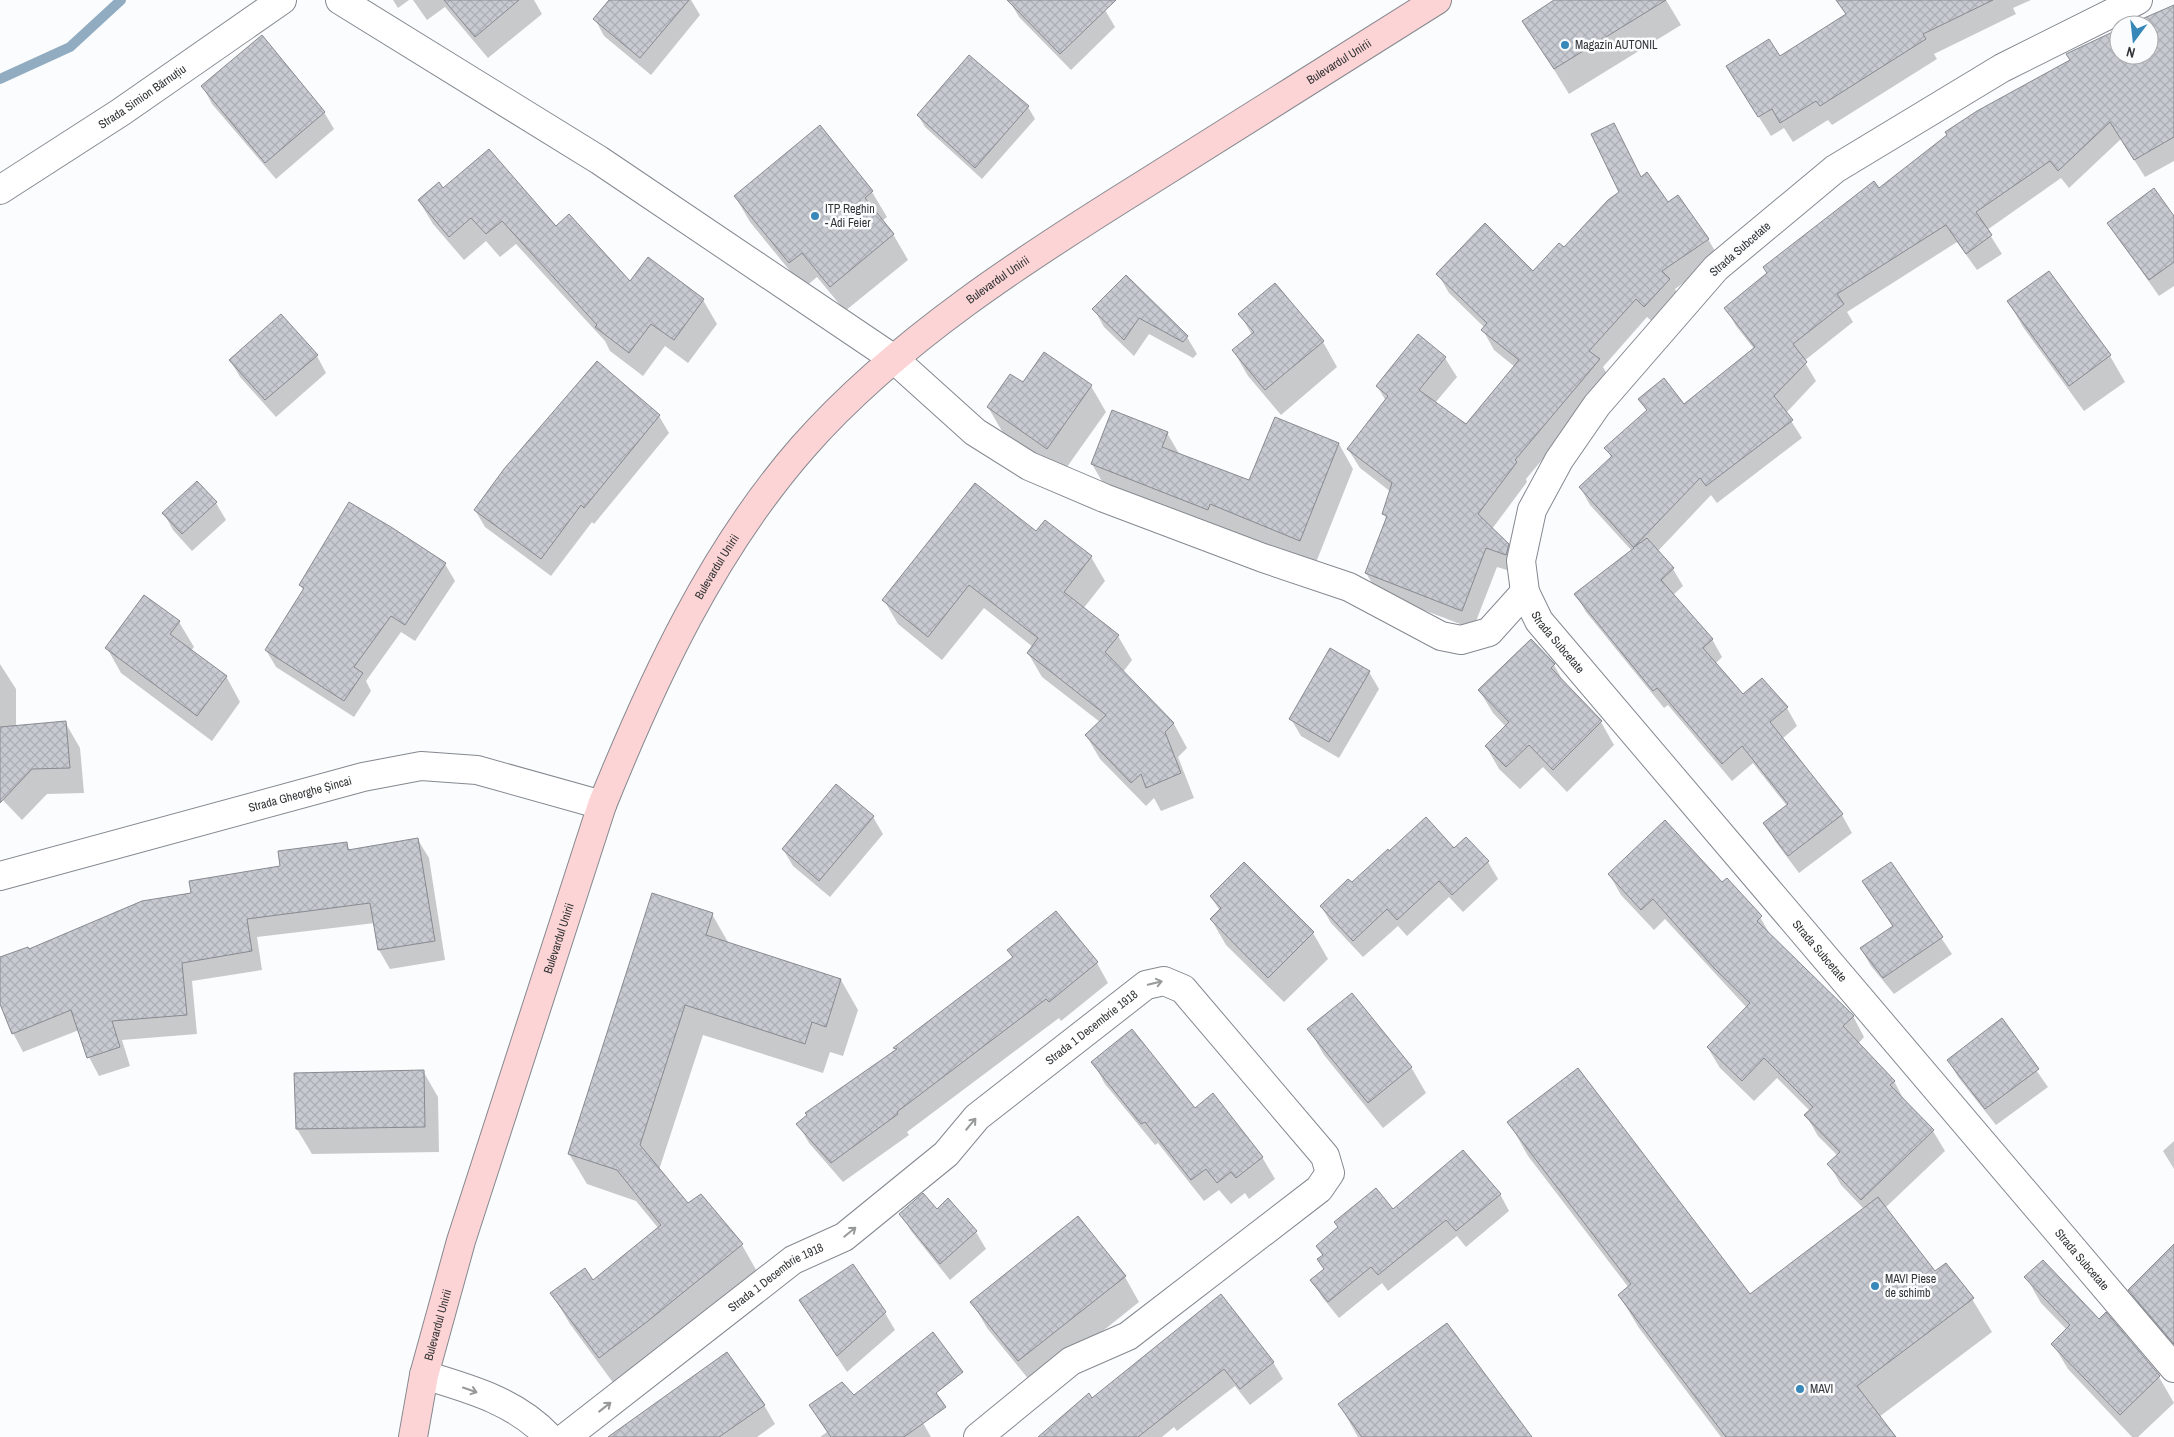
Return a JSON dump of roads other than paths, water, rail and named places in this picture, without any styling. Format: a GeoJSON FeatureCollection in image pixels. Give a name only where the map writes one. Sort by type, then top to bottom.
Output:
{"type":"FeatureCollection","features":[{"type":"Feature","properties":{"kind":"main road","name":"Bulevardul Unirii"},"geometry":{"type":"LineString","coordinates":[[413,1437],[424,1375],[461,1241],[602,805],[626,746],[666,659],[712,574],[755,510],[803,447],[894,359],[944,320],[1074,228],[1437,0]]}},
{"type":"Feature","properties":{"kind":"street","name":"Strada Simion Bărnuțiu"},"geometry":{"type":"LineString","coordinates":[[0,190],[121,112],[282,0]]}},
{"type":"Feature","properties":{"kind":"street"},"geometry":{"type":"LineString","coordinates":[[340,0],[599,160],[894,359],[975,432],[1029,466],[1104,498],[1263,558],[1349,586],[1441,636],[1461,640],[1489,632],[1525,592]]}},
{"type":"Feature","properties":{"kind":"street","name":"Strada Subcetate"},"geometry":{"type":"LineString","coordinates":[[2138,0],[2002,68],[1835,169],[1716,268],[1597,405],[1559,460],[1532,510],[1521,561],[1525,592],[1538,621],[2174,1368]]}},
{"type":"Feature","properties":{"kind":"street","name":"Strada Gheorghe Șincai"},"geometry":{"type":"LineString","coordinates":[[0,876],[363,777],[421,766],[477,770],[602,805]]}},
{"type":"Feature","properties":{"kind":"street","name":"Strada 1 Decembrie 1918"},"geometry":{"type":"LineString","coordinates":[[566,1437],[794,1260],[844,1237],[946,1154],[978,1117],[1146,985],[1164,981],[1183,989],[1325,1156],[1330,1173],[1318,1189],[1128,1336],[1071,1361],[978,1437]]}},
{"type":"Feature","properties":{"kind":"street"},"geometry":{"type":"LineString","coordinates":[[424,1375],[500,1401],[534,1421],[549,1437]]}},
{"type":"Feature","properties":{"kind":"waterway"},"geometry":{"type":"LineString","coordinates":[[0,79],[70,47],[121,0]]}},
{"type":"Feature","properties":{"kind":"place","name":"Magazin AUTONIL"},"geometry":{"type":"Point","coordinates":[1565,45]}},
{"type":"Feature","properties":{"kind":"place","name":"ITP Reghin - Adi Feier"},"geometry":{"type":"Point","coordinates":[815,216]}},
{"type":"Feature","properties":{"kind":"place","name":"MAVI Piese de schimb"},"geometry":{"type":"Point","coordinates":[1875,1286]}},
{"type":"Feature","properties":{"kind":"place","name":"MAVI"},"geometry":{"type":"Point","coordinates":[1800,1389]}}]}
